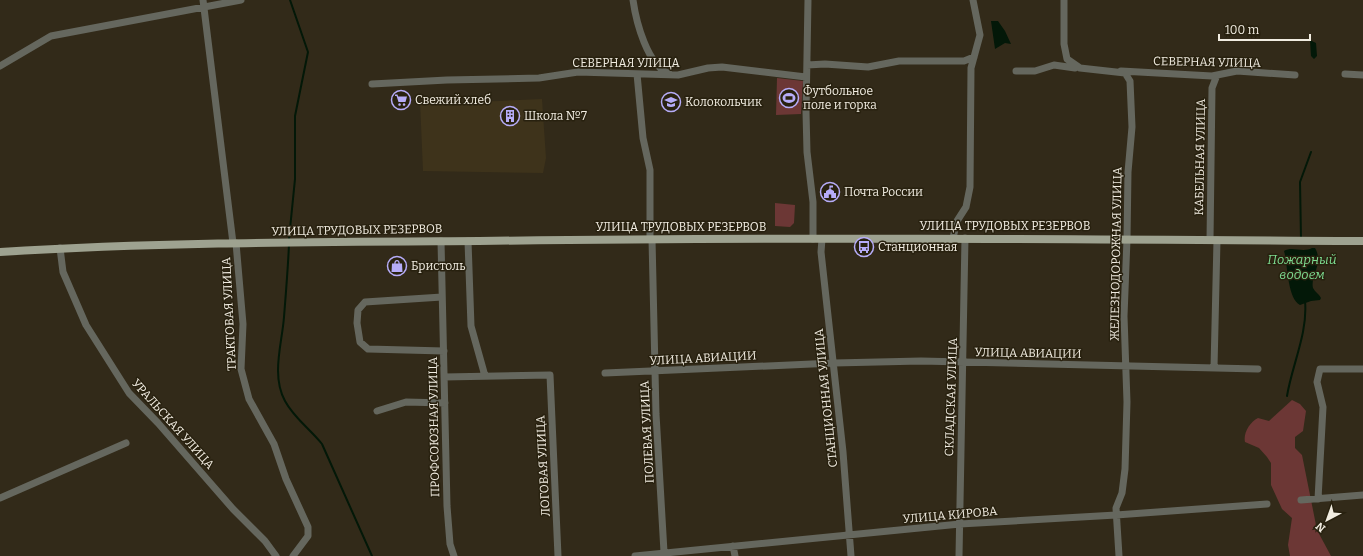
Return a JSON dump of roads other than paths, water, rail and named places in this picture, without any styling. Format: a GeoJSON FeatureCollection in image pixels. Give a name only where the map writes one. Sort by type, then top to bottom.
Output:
{"type":"FeatureCollection","features":[{"type":"Feature","properties":{"kind":"main road","name":"УЛИЦА ТРУДОВЫХ РЕЗЕРВОВ"},"geometry":{"type":"LineString","coordinates":[[0,252],[60,248],[234,243],[651,239],[965,238],[1363,241]]}},
{"type":"Feature","properties":{"kind":"street","name":"ТРАКТОВАЯ УЛИЦА"},"geometry":{"type":"LineString","coordinates":[[203,0],[243,324],[241,369],[249,399],[274,444],[286,479],[308,527],[308,536],[292,556]]}},
{"type":"Feature","properties":{"kind":"street"},"geometry":{"type":"LineString","coordinates":[[0,66],[51,36],[241,0]]}},
{"type":"Feature","properties":{"kind":"street"},"geometry":{"type":"LineString","coordinates":[[633,0],[642,39],[660,67],[667,73],[674,75]]}},
{"type":"Feature","properties":{"kind":"street"},"geometry":{"type":"LineString","coordinates":[[808,0],[806,77],[807,152],[813,202],[813,239]]}},
{"type":"Feature","properties":{"kind":"street"},"geometry":{"type":"LineString","coordinates":[[953,238],[957,221],[966,207],[970,187],[971,68],[980,35],[973,0]]}},
{"type":"Feature","properties":{"kind":"street"},"geometry":{"type":"LineString","coordinates":[[1064,0],[1065,54],[1072,64],[1080,68]]}},
{"type":"Feature","properties":{"kind":"street"},"geometry":{"type":"LineString","coordinates":[[807,65],[826,64],[868,67],[899,61],[964,61],[974,57]]}},
{"type":"Feature","properties":{"kind":"street"},"geometry":{"type":"LineString","coordinates":[[1016,71],[1035,70],[1054,65],[1119,71]]}},
{"type":"Feature","properties":{"kind":"street","name":"СЕВЕРНАЯ УЛИЦА"},"geometry":{"type":"LineString","coordinates":[[372,84],[447,80],[539,78],[578,72],[683,75],[708,68],[722,67],[806,77]]}},
{"type":"Feature","properties":{"kind":"street","name":"СЕВЕРНАЯ УЛИЦА"},"geometry":{"type":"LineString","coordinates":[[1119,71],[1217,75],[1237,71],[1295,75]]}},
{"type":"Feature","properties":{"kind":"street","name":"ЖЕЛЕЗНОДОРОЖНАЯ УЛИЦА"},"geometry":{"type":"LineString","coordinates":[[1119,71],[1128,76],[1131,87],[1132,127],[1128,172],[1124,316],[1127,402],[1124,481],[1122,493],[1116,508],[1119,556]]}},
{"type":"Feature","properties":{"kind":"street","name":"ПОЛЕВАЯ УЛИЦА"},"geometry":{"type":"LineString","coordinates":[[638,74],[643,138],[650,170],[655,371],[662,554]]}},
{"type":"Feature","properties":{"kind":"street"},"geometry":{"type":"LineString","coordinates":[[1345,74],[1363,75]]}},
{"type":"Feature","properties":{"kind":"street","name":"КАБЕЛЬНАЯ УЛИЦА"},"geometry":{"type":"LineString","coordinates":[[1214,368],[1212,88],[1217,75]]}},
{"type":"Feature","properties":{"kind":"street","name":"СКЛАДСКАЯ УЛИЦА"},"geometry":{"type":"LineString","coordinates":[[959,556],[965,238]]}},
{"type":"Feature","properties":{"kind":"street","name":"СТАНЦИОННАЯ УЛИЦА"},"geometry":{"type":"LineString","coordinates":[[822,239],[851,556]]}},
{"type":"Feature","properties":{"kind":"street","name":"ПРОФСОЮЗНАЯ УЛИЦА"},"geometry":{"type":"LineString","coordinates":[[441,241],[447,506],[450,544],[454,556]]}},
{"type":"Feature","properties":{"kind":"street"},"geometry":{"type":"LineString","coordinates":[[444,377],[485,376],[471,326],[468,241]]}},
{"type":"Feature","properties":{"kind":"street","name":"УРАЛЬСКАЯ УЛИЦА"},"geometry":{"type":"LineString","coordinates":[[60,248],[63,272],[86,325],[129,393],[158,423],[233,509],[265,541],[276,556]]}},
{"type":"Feature","properties":{"kind":"street"},"geometry":{"type":"LineString","coordinates":[[442,297],[366,302],[358,310],[357,323],[360,342],[368,349],[444,351]]}},
{"type":"Feature","properties":{"kind":"street","name":"УЛИЦА АВИАЦИИ"},"geometry":{"type":"LineString","coordinates":[[605,373],[834,363],[921,361],[1258,369]]}},
{"type":"Feature","properties":{"kind":"street"},"geometry":{"type":"LineString","coordinates":[[1318,499],[1323,407],[1317,382],[1320,369],[1363,369]]}},
{"type":"Feature","properties":{"kind":"street","name":"ЛОГОВАЯ УЛИЦА"},"geometry":{"type":"LineString","coordinates":[[485,376],[550,375],[558,556]]}},
{"type":"Feature","properties":{"kind":"street"},"geometry":{"type":"LineString","coordinates":[[377,411],[406,402],[445,403]]}},
{"type":"Feature","properties":{"kind":"street"},"geometry":{"type":"LineString","coordinates":[[0,498],[126,443]]}},
{"type":"Feature","properties":{"kind":"street"},"geometry":{"type":"LineString","coordinates":[[1301,500],[1363,495]]}},
{"type":"Feature","properties":{"kind":"street","name":"УЛИЦА КИРОВА"},"geometry":{"type":"LineString","coordinates":[[635,556],[960,524],[1267,504]]}},
{"type":"Feature","properties":{"kind":"street"},"geometry":{"type":"LineString","coordinates":[[733,546],[735,556]]}},
{"type":"Feature","properties":{"kind":"water"},"geometry":{"type":"Polygon","coordinates":[[[991,21],[998,21],[1011,44],[1005,43],[995,49],[991,21]]]}},
{"type":"Feature","properties":{"kind":"water"},"geometry":{"type":"Polygon","coordinates":[[[1310,40],[1316,43],[1317,56],[1314,59],[1311,56],[1310,40]]]}},
{"type":"Feature","properties":{"kind":"water","name":"Пожарный водоем"},"geometry":{"type":"Polygon","coordinates":[[[1315,248],[1318,259],[1318,264],[1313,279],[1313,288],[1321,298],[1320,300],[1311,301],[1300,305],[1296,301],[1290,289],[1284,251],[1290,249],[1305,250],[1315,248]]]}},
{"type":"Feature","properties":{"kind":"waterway"},"geometry":{"type":"LineString","coordinates":[[289,239],[295,179],[295,116],[308,52],[290,0]]}},
{"type":"Feature","properties":{"kind":"waterway"},"geometry":{"type":"LineString","coordinates":[[1301,239],[1300,182],[1311,152]]}},
{"type":"Feature","properties":{"kind":"waterway"},"geometry":{"type":"LineString","coordinates":[[289,244],[284,317],[278,359],[281,391],[285,401],[293,413],[322,444],[372,556]]}},
{"type":"Feature","properties":{"kind":"waterway"},"geometry":{"type":"LineString","coordinates":[[1287,396],[1302,337],[1305,301]]}},
{"type":"Feature","properties":{"kind":"place","name":"Футбольное поле и горка"},"geometry":{"type":"Point","coordinates":[789,98]}},
{"type":"Feature","properties":{"kind":"place","name":"Свежий хлеб"},"geometry":{"type":"Point","coordinates":[401,100]}},
{"type":"Feature","properties":{"kind":"place","name":"Колокольчик"},"geometry":{"type":"Point","coordinates":[671,102]}},
{"type":"Feature","properties":{"kind":"place","name":"Школа №7"},"geometry":{"type":"Point","coordinates":[510,116]}},
{"type":"Feature","properties":{"kind":"place","name":"Почта России"},"geometry":{"type":"Point","coordinates":[830,192]}},
{"type":"Feature","properties":{"kind":"place","name":"Станционная"},"geometry":{"type":"Point","coordinates":[864,247]}},
{"type":"Feature","properties":{"kind":"place","name":"Бристоль"},"geometry":{"type":"Point","coordinates":[397,266]}}]}
